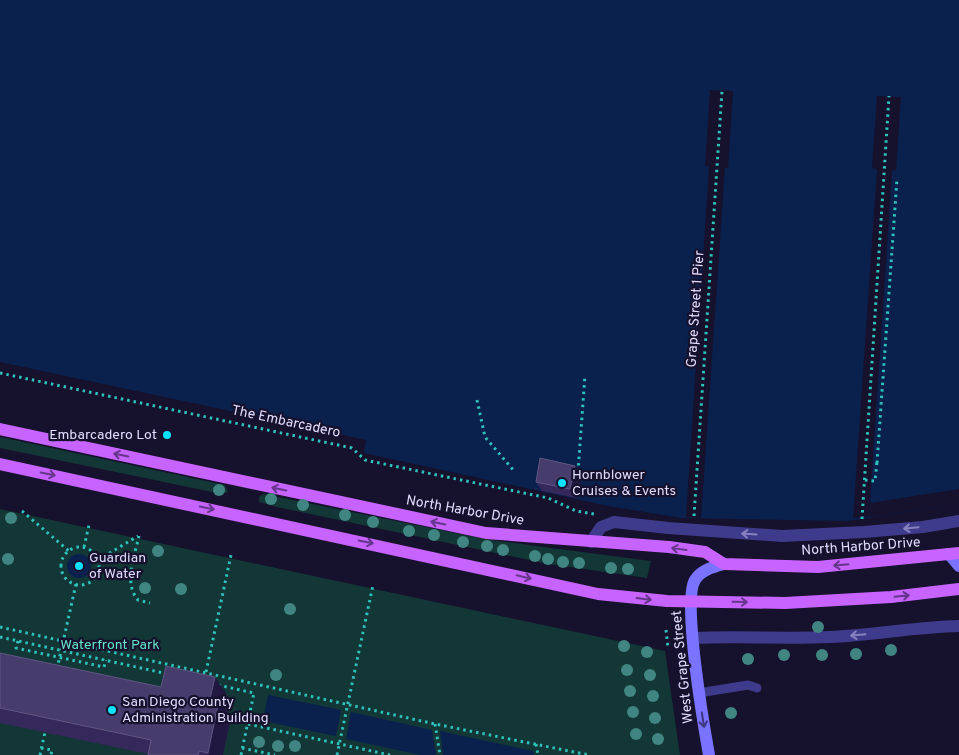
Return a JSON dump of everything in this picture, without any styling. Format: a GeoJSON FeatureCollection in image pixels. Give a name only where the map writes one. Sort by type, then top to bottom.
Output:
{"type":"FeatureCollection","features":[{"type":"Feature","properties":{"kind":"main road","name":"North Harbor Drive"},"geometry":{"type":"LineString","coordinates":[[0,430],[486,533],[705,552],[724,564],[818,567],[954,554]]}},
{"type":"Feature","properties":{"kind":"main road"},"geometry":{"type":"LineString","coordinates":[[0,464],[598,594],[666,601],[784,603],[891,597],[959,589]]}},
{"type":"Feature","properties":{"kind":"main road"},"geometry":{"type":"LineString","coordinates":[[954,554],[959,566]]}},
{"type":"Feature","properties":{"kind":"main road","name":"West Grape Street"},"geometry":{"type":"LineString","coordinates":[[709,755],[693,638],[691,602],[694,581],[707,569],[724,564]]}},
{"type":"Feature","properties":{"kind":"street"},"geometry":{"type":"LineString","coordinates":[[592,542],[601,527],[614,522],[782,536],[864,532],[923,527],[959,521]]}},
{"type":"Feature","properties":{"kind":"street"},"geometry":{"type":"LineString","coordinates":[[693,638],[731,636],[798,639],[959,626]]}},
{"type":"Feature","properties":{"kind":"lane"},"geometry":{"type":"LineString","coordinates":[[700,693],[748,685],[757,688]]}},
{"type":"Feature","properties":{"kind":"path","name":"Grape Street 1 Pier"},"geometry":{"type":"LineString","coordinates":[[694,530],[722,91]]}},
{"type":"Feature","properties":{"kind":"path"},"geometry":{"type":"LineString","coordinates":[[864,532],[862,524],[864,480],[889,96]]}},
{"type":"Feature","properties":{"kind":"path"},"geometry":{"type":"LineString","coordinates":[[877,464],[897,179]]}},
{"type":"Feature","properties":{"kind":"path","name":"The Embarcadero"},"geometry":{"type":"LineString","coordinates":[[0,373],[352,448],[364,460],[548,498],[576,511],[600,514]]}},
{"type":"Feature","properties":{"kind":"path"},"geometry":{"type":"LineString","coordinates":[[578,472],[585,375]]}},
{"type":"Feature","properties":{"kind":"path"},"geometry":{"type":"LineString","coordinates":[[477,400],[485,437],[516,472]]}},
{"type":"Feature","properties":{"kind":"path"},"geometry":{"type":"LineString","coordinates":[[864,480],[874,481],[878,450]]}},
{"type":"Feature","properties":{"kind":"path"},"geometry":{"type":"LineString","coordinates":[[22,511],[69,551]]}},
{"type":"Feature","properties":{"kind":"path"},"geometry":{"type":"LineString","coordinates":[[84,547],[89,525]]}},
{"type":"Feature","properties":{"kind":"path"},"geometry":{"type":"LineString","coordinates":[[98,560],[139,536],[130,579],[130,589],[138,600],[150,603]]}},
{"type":"Feature","properties":{"kind":"path"},"geometry":{"type":"LineString","coordinates":[[84,547],[90,550],[98,560],[97,573],[94,578],[88,582],[76,584],[66,578],[61,568],[63,556],[69,551],[84,547]]}},
{"type":"Feature","properties":{"kind":"path"},"geometry":{"type":"LineString","coordinates":[[205,677],[232,555]]}},
{"type":"Feature","properties":{"kind":"path"},"geometry":{"type":"LineString","coordinates":[[56,673],[76,584]]}},
{"type":"Feature","properties":{"kind":"path"},"geometry":{"type":"LineString","coordinates":[[337,755],[373,585]]}},
{"type":"Feature","properties":{"kind":"path"},"geometry":{"type":"LineString","coordinates":[[0,627],[436,724],[589,755]]}},
{"type":"Feature","properties":{"kind":"path"},"geometry":{"type":"LineString","coordinates":[[666,630],[668,648]]}},
{"type":"Feature","properties":{"kind":"path"},"geometry":{"type":"LineString","coordinates":[[0,637],[172,675]]}},
{"type":"Feature","properties":{"kind":"path"},"geometry":{"type":"LineString","coordinates":[[18,641],[16,648],[104,667],[106,660]]}},
{"type":"Feature","properties":{"kind":"path"},"geometry":{"type":"LineString","coordinates":[[212,684],[254,693],[241,755]]}},
{"type":"Feature","properties":{"kind":"path"},"geometry":{"type":"LineString","coordinates":[[248,724],[390,755]]}},
{"type":"Feature","properties":{"kind":"path"},"geometry":{"type":"LineString","coordinates":[[436,724],[440,755]]}},
{"type":"Feature","properties":{"kind":"path"},"geometry":{"type":"LineString","coordinates":[[40,755],[44,732]]}},
{"type":"Feature","properties":{"kind":"path"},"geometry":{"type":"LineString","coordinates":[[536,744],[538,755]]}},
{"type":"Feature","properties":{"kind":"path"},"geometry":{"type":"LineString","coordinates":[[41,748],[52,750],[51,755]]}},
{"type":"Feature","properties":{"kind":"path"},"geometry":{"type":"LineString","coordinates":[[242,748],[275,755]]}},
{"type":"Feature","properties":{"kind":"green space"},"geometry":{"type":"Polygon","coordinates":[[[0,437],[225,485],[228,492],[222,494],[0,448],[0,437]]]}},
{"type":"Feature","properties":{"kind":"green space"},"geometry":{"type":"Polygon","coordinates":[[[263,494],[490,540],[651,561],[647,578],[548,564],[277,507],[259,502],[259,497],[263,494]]]}},
{"type":"Feature","properties":{"kind":"green space","name":"Waterfront Park"},"geometry":{"type":"Polygon","coordinates":[[[0,509],[665,651],[680,755],[0,755],[0,509]]]}},
{"type":"Feature","properties":{"kind":"water"},"geometry":{"type":"Polygon","coordinates":[[[0,0],[959,0],[959,504],[847,521],[681,518],[608,506],[364,453],[366,440],[0,362],[0,0]]]}},
{"type":"Feature","properties":{"kind":"water"},"geometry":{"type":"Polygon","coordinates":[[[79,554],[88,557],[91,566],[88,575],[79,578],[70,575],[67,566],[70,557],[79,554]]]}},
{"type":"Feature","properties":{"kind":"water"},"geometry":{"type":"Polygon","coordinates":[[[268,695],[341,710],[336,736],[263,721],[268,695]]]}},
{"type":"Feature","properties":{"kind":"water"},"geometry":{"type":"Polygon","coordinates":[[[351,712],[432,730],[436,755],[421,755],[346,739],[351,712]]]}},
{"type":"Feature","properties":{"kind":"water"},"geometry":{"type":"Polygon","coordinates":[[[440,731],[533,751],[534,755],[443,755],[440,731]]]}},
{"type":"Feature","properties":{"kind":"pier"},"geometry":{"type":"Polygon","coordinates":[[[710,90],[733,91],[728,168],[725,168],[701,518],[686,517],[709,167],[705,166],[710,90]]]}},
{"type":"Feature","properties":{"kind":"pier"},"geometry":{"type":"Polygon","coordinates":[[[877,96],[901,97],[896,170],[892,171],[870,503],[959,489],[959,504],[870,517],[869,511],[869,517],[853,518],[877,169],[872,168],[877,96]]]}},
{"type":"Feature","properties":{"kind":"building"},"geometry":{"type":"Polygon","coordinates":[[[540,458],[575,466],[570,489],[536,482],[540,458]]]}},
{"type":"Feature","properties":{"kind":"building","name":"San Diego County Administration Building"},"geometry":{"type":"Polygon","coordinates":[[[0,653],[161,687],[166,666],[215,677],[210,699],[219,700],[208,753],[199,751],[198,755],[148,755],[151,740],[0,708],[0,653]]]}},
{"type":"Feature","properties":{"kind":"place","name":"Embarcadero Lot"},"geometry":{"type":"Point","coordinates":[167,435]}},
{"type":"Feature","properties":{"kind":"place","name":"Hornblower Cruises & Events"},"geometry":{"type":"Point","coordinates":[562,483]}},
{"type":"Feature","properties":{"kind":"place","name":"Guardian of Water"},"geometry":{"type":"Point","coordinates":[79,566]}},
{"type":"Feature","properties":{"kind":"place","name":"San Diego County Administration Building"},"geometry":{"type":"Point","coordinates":[112,710]}}]}
